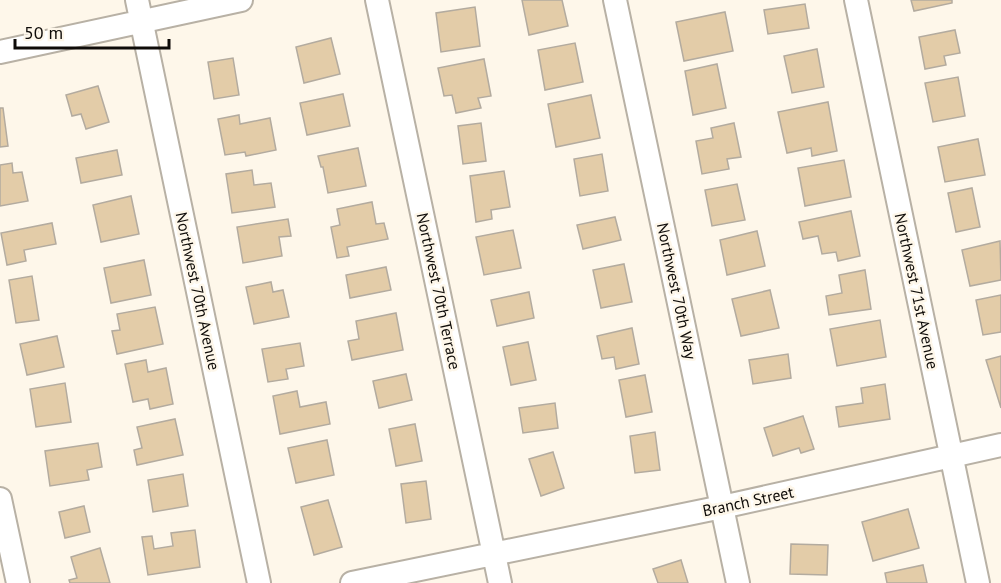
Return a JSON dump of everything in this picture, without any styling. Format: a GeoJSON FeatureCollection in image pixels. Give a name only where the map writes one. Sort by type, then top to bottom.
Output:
{"type":"FeatureCollection","features":[{"type":"Feature","properties":{"kind":"street"},"geometry":{"type":"LineString","coordinates":[[0,52],[139,11],[242,0]]}},
{"type":"Feature","properties":{"kind":"street","name":"Northwest 70th Terrace"},"geometry":{"type":"LineString","coordinates":[[377,0],[500,583]]}},
{"type":"Feature","properties":{"kind":"street","name":"Northwest 70th Way"},"geometry":{"type":"LineString","coordinates":[[615,0],[738,583]]}},
{"type":"Feature","properties":{"kind":"street","name":"Northwest 71st Avenue"},"geometry":{"type":"LineString","coordinates":[[855,0],[978,583]]}},
{"type":"Feature","properties":{"kind":"street","name":"Northwest 70th Avenue"},"geometry":{"type":"LineString","coordinates":[[139,11],[259,583]]}},
{"type":"Feature","properties":{"kind":"street","name":"Branch Street"},"geometry":{"type":"LineString","coordinates":[[352,583],[722,507],[1001,446]]}},
{"type":"Feature","properties":{"kind":"street"},"geometry":{"type":"LineString","coordinates":[[0,499],[18,583]]}},
{"type":"Feature","properties":{"kind":"building"},"geometry":{"type":"Polygon","coordinates":[[[522,0],[562,0],[568,26],[529,35],[522,0]]]}},
{"type":"Feature","properties":{"kind":"building"},"geometry":{"type":"Polygon","coordinates":[[[911,0],[952,0],[952,3],[914,11],[911,0]]]}},
{"type":"Feature","properties":{"kind":"building"},"geometry":{"type":"Polygon","coordinates":[[[805,4],[809,28],[768,34],[764,10],[805,4]]]}},
{"type":"Feature","properties":{"kind":"building"},"geometry":{"type":"Polygon","coordinates":[[[475,7],[480,46],[441,52],[436,13],[475,7]]]}},
{"type":"Feature","properties":{"kind":"building"},"geometry":{"type":"Polygon","coordinates":[[[725,12],[733,51],[684,61],[676,22],[725,12]]]}},
{"type":"Feature","properties":{"kind":"building"},"geometry":{"type":"Polygon","coordinates":[[[955,30],[960,53],[944,56],[946,65],[925,69],[919,37],[955,30]]]}},
{"type":"Feature","properties":{"kind":"building"},"geometry":{"type":"Polygon","coordinates":[[[331,38],[340,74],[304,83],[296,47],[331,38]]]}},
{"type":"Feature","properties":{"kind":"building"},"geometry":{"type":"Polygon","coordinates":[[[575,43],[583,82],[545,90],[538,50],[575,43]]]}},
{"type":"Feature","properties":{"kind":"building"},"geometry":{"type":"Polygon","coordinates":[[[817,49],[824,87],[792,93],[784,56],[817,49]]]}},
{"type":"Feature","properties":{"kind":"building"},"geometry":{"type":"Polygon","coordinates":[[[233,58],[239,95],[214,99],[208,62],[233,58]]]}},
{"type":"Feature","properties":{"kind":"building"},"geometry":{"type":"Polygon","coordinates":[[[484,59],[491,96],[478,98],[481,108],[456,113],[452,95],[444,96],[438,68],[484,59]]]}},
{"type":"Feature","properties":{"kind":"building"},"geometry":{"type":"Polygon","coordinates":[[[717,64],[726,108],[693,115],[685,71],[717,64]]]}},
{"type":"Feature","properties":{"kind":"building"},"geometry":{"type":"Polygon","coordinates":[[[958,77],[965,116],[933,122],[925,83],[958,77]]]}},
{"type":"Feature","properties":{"kind":"building"},"geometry":{"type":"Polygon","coordinates":[[[98,86],[109,122],[86,129],[81,114],[72,116],[66,95],[98,86]]]}},
{"type":"Feature","properties":{"kind":"building"},"geometry":{"type":"Polygon","coordinates":[[[343,94],[350,126],[307,135],[300,103],[343,94]]]}},
{"type":"Feature","properties":{"kind":"building"},"geometry":{"type":"Polygon","coordinates":[[[591,95],[600,138],[556,147],[548,104],[591,95]]]}},
{"type":"Feature","properties":{"kind":"building"},"geometry":{"type":"Polygon","coordinates":[[[828,102],[837,151],[812,156],[811,148],[787,153],[778,112],[828,102]]]}},
{"type":"Feature","properties":{"kind":"building"},"geometry":{"type":"Polygon","coordinates":[[[0,108],[3,108],[8,146],[0,147],[0,108]]]}},
{"type":"Feature","properties":{"kind":"building"},"geometry":{"type":"Polygon","coordinates":[[[239,115],[240,124],[270,118],[276,150],[246,156],[245,152],[225,155],[218,119],[239,115]]]}},
{"type":"Feature","properties":{"kind":"building"},"geometry":{"type":"Polygon","coordinates":[[[481,123],[486,161],[463,164],[458,126],[481,123]]]}},
{"type":"Feature","properties":{"kind":"building"},"geometry":{"type":"Polygon","coordinates":[[[734,123],[741,157],[727,159],[729,169],[702,174],[696,141],[713,138],[711,128],[734,123]]]}},
{"type":"Feature","properties":{"kind":"building"},"geometry":{"type":"Polygon","coordinates":[[[978,139],[985,175],[945,182],[938,147],[978,139]]]}},
{"type":"Feature","properties":{"kind":"building"},"geometry":{"type":"Polygon","coordinates":[[[358,148],[366,186],[328,193],[323,167],[321,167],[318,156],[358,148]]]}},
{"type":"Feature","properties":{"kind":"building"},"geometry":{"type":"Polygon","coordinates":[[[117,150],[122,175],[81,183],[76,158],[117,150]]]}},
{"type":"Feature","properties":{"kind":"building"},"geometry":{"type":"Polygon","coordinates":[[[602,154],[608,191],[580,196],[574,159],[602,154]]]}},
{"type":"Feature","properties":{"kind":"building"},"geometry":{"type":"Polygon","coordinates":[[[844,160],[851,197],[805,206],[798,168],[844,160]]]}},
{"type":"Feature","properties":{"kind":"building"},"geometry":{"type":"Polygon","coordinates":[[[12,163],[13,173],[22,172],[28,201],[0,206],[0,165],[12,163]]]}},
{"type":"Feature","properties":{"kind":"building"},"geometry":{"type":"Polygon","coordinates":[[[252,170],[254,185],[271,183],[275,207],[232,213],[226,174],[252,170]]]}},
{"type":"Feature","properties":{"kind":"building"},"geometry":{"type":"Polygon","coordinates":[[[504,171],[510,207],[491,210],[492,219],[476,222],[470,176],[504,171]]]}},
{"type":"Feature","properties":{"kind":"building"},"geometry":{"type":"Polygon","coordinates":[[[737,184],[745,220],[712,226],[705,190],[737,184]]]}},
{"type":"Feature","properties":{"kind":"building"},"geometry":{"type":"Polygon","coordinates":[[[972,188],[980,227],[956,232],[948,193],[972,188]]]}},
{"type":"Feature","properties":{"kind":"building"},"geometry":{"type":"Polygon","coordinates":[[[131,196],[139,234],[101,242],[93,205],[131,196]]]}},
{"type":"Feature","properties":{"kind":"building"},"geometry":{"type":"Polygon","coordinates":[[[372,202],[376,224],[384,223],[388,239],[347,247],[349,256],[337,258],[331,227],[340,225],[337,209],[372,202]]]}},
{"type":"Feature","properties":{"kind":"building"},"geometry":{"type":"Polygon","coordinates":[[[851,211],[860,256],[838,261],[836,252],[822,254],[818,236],[803,239],[799,222],[851,211]]]}},
{"type":"Feature","properties":{"kind":"building"},"geometry":{"type":"Polygon","coordinates":[[[615,217],[621,240],[583,249],[577,225],[615,217]]]}},
{"type":"Feature","properties":{"kind":"building"},"geometry":{"type":"Polygon","coordinates":[[[288,219],[291,236],[279,237],[282,256],[243,263],[237,227],[288,219]]]}},
{"type":"Feature","properties":{"kind":"building"},"geometry":{"type":"Polygon","coordinates":[[[52,223],[56,244],[24,250],[26,261],[7,265],[1,233],[52,223]]]}},
{"type":"Feature","properties":{"kind":"building"},"geometry":{"type":"Polygon","coordinates":[[[513,230],[521,268],[484,275],[476,237],[513,230]]]}},
{"type":"Feature","properties":{"kind":"building"},"geometry":{"type":"Polygon","coordinates":[[[757,231],[765,266],[727,275],[720,240],[757,231]]]}},
{"type":"Feature","properties":{"kind":"building"},"geometry":{"type":"Polygon","coordinates":[[[1000,241],[1001,280],[970,286],[962,250],[1000,241]]]}},
{"type":"Feature","properties":{"kind":"building"},"geometry":{"type":"Polygon","coordinates":[[[144,260],[151,295],[111,303],[104,268],[144,260]]]}},
{"type":"Feature","properties":{"kind":"building"},"geometry":{"type":"Polygon","coordinates":[[[624,264],[632,302],[601,308],[593,270],[624,264]]]}},
{"type":"Feature","properties":{"kind":"building"},"geometry":{"type":"Polygon","coordinates":[[[386,267],[391,290],[350,298],[346,275],[386,267]]]}},
{"type":"Feature","properties":{"kind":"building"},"geometry":{"type":"Polygon","coordinates":[[[865,270],[871,309],[829,315],[826,296],[842,293],[839,275],[865,270]]]}},
{"type":"Feature","properties":{"kind":"building"},"geometry":{"type":"Polygon","coordinates":[[[32,276],[39,320],[16,323],[9,280],[32,276]]]}},
{"type":"Feature","properties":{"kind":"building"},"geometry":{"type":"Polygon","coordinates":[[[271,282],[273,292],[283,290],[289,317],[254,324],[246,287],[271,282]]]}},
{"type":"Feature","properties":{"kind":"building"},"geometry":{"type":"Polygon","coordinates":[[[770,290],[779,328],[741,336],[732,299],[770,290]]]}},
{"type":"Feature","properties":{"kind":"building"},"geometry":{"type":"Polygon","coordinates":[[[529,292],[534,318],[497,326],[491,300],[529,292]]]}},
{"type":"Feature","properties":{"kind":"building"},"geometry":{"type":"Polygon","coordinates":[[[1001,295],[1001,332],[983,335],[976,300],[1001,295]]]}},
{"type":"Feature","properties":{"kind":"building"},"geometry":{"type":"Polygon","coordinates":[[[155,307],[163,344],[117,354],[112,331],[120,330],[117,314],[155,307]]]}},
{"type":"Feature","properties":{"kind":"building"},"geometry":{"type":"Polygon","coordinates":[[[396,313],[403,350],[352,360],[348,341],[359,339],[356,321],[396,313]]]}},
{"type":"Feature","properties":{"kind":"building"},"geometry":{"type":"Polygon","coordinates":[[[880,320],[886,357],[837,366],[830,329],[880,320]]]}},
{"type":"Feature","properties":{"kind":"building"},"geometry":{"type":"Polygon","coordinates":[[[632,328],[639,364],[616,369],[614,357],[602,359],[597,336],[632,328]]]}},
{"type":"Feature","properties":{"kind":"building"},"geometry":{"type":"Polygon","coordinates":[[[57,336],[64,367],[27,375],[20,344],[57,336]]]}},
{"type":"Feature","properties":{"kind":"building"},"geometry":{"type":"Polygon","coordinates":[[[528,342],[536,380],[511,385],[503,347],[528,342]]]}},
{"type":"Feature","properties":{"kind":"building"},"geometry":{"type":"Polygon","coordinates":[[[300,343],[304,366],[286,369],[288,379],[268,382],[262,349],[300,343]]]}},
{"type":"Feature","properties":{"kind":"building"},"geometry":{"type":"Polygon","coordinates":[[[788,354],[791,378],[753,384],[749,360],[788,354]]]}},
{"type":"Feature","properties":{"kind":"building"},"geometry":{"type":"Polygon","coordinates":[[[1001,356],[1001,408],[986,360],[1001,356]]]}},
{"type":"Feature","properties":{"kind":"building"},"geometry":{"type":"Polygon","coordinates":[[[146,360],[148,372],[166,368],[173,404],[150,409],[148,399],[133,402],[125,364],[146,360]]]}},
{"type":"Feature","properties":{"kind":"building"},"geometry":{"type":"Polygon","coordinates":[[[406,374],[412,400],[379,408],[373,381],[406,374]]]}},
{"type":"Feature","properties":{"kind":"building"},"geometry":{"type":"Polygon","coordinates":[[[645,375],[652,412],[626,417],[619,380],[645,375]]]}},
{"type":"Feature","properties":{"kind":"building"},"geometry":{"type":"Polygon","coordinates":[[[65,383],[71,422],[36,427],[30,389],[65,383]]]}},
{"type":"Feature","properties":{"kind":"building"},"geometry":{"type":"Polygon","coordinates":[[[885,384],[890,419],[839,427],[836,407],[863,403],[861,388],[885,384]]]}},
{"type":"Feature","properties":{"kind":"building"},"geometry":{"type":"Polygon","coordinates":[[[297,391],[300,407],[326,402],[330,424],[280,434],[273,396],[297,391]]]}},
{"type":"Feature","properties":{"kind":"building"},"geometry":{"type":"Polygon","coordinates":[[[555,403],[558,428],[523,433],[519,408],[555,403]]]}},
{"type":"Feature","properties":{"kind":"building"},"geometry":{"type":"Polygon","coordinates":[[[803,416],[814,449],[801,453],[799,448],[773,456],[764,428],[803,416]]]}},
{"type":"Feature","properties":{"kind":"building"},"geometry":{"type":"Polygon","coordinates":[[[175,419],[183,455],[137,465],[134,450],[142,448],[137,427],[175,419]]]}},
{"type":"Feature","properties":{"kind":"building"},"geometry":{"type":"Polygon","coordinates":[[[415,424],[422,461],[396,466],[389,429],[415,424]]]}},
{"type":"Feature","properties":{"kind":"building"},"geometry":{"type":"Polygon","coordinates":[[[655,432],[660,470],[635,473],[630,436],[655,432]]]}},
{"type":"Feature","properties":{"kind":"building"},"geometry":{"type":"Polygon","coordinates":[[[327,440],[334,475],[296,483],[288,448],[327,440]]]}},
{"type":"Feature","properties":{"kind":"building"},"geometry":{"type":"Polygon","coordinates":[[[98,443],[102,467],[87,470],[89,480],[50,486],[45,451],[98,443]]]}},
{"type":"Feature","properties":{"kind":"building"},"geometry":{"type":"Polygon","coordinates":[[[553,452],[564,488],[541,496],[529,459],[553,452]]]}},
{"type":"Feature","properties":{"kind":"building"},"geometry":{"type":"Polygon","coordinates":[[[183,474],[188,506],[153,512],[148,480],[183,474]]]}},
{"type":"Feature","properties":{"kind":"building"},"geometry":{"type":"Polygon","coordinates":[[[426,481],[431,519],[406,523],[401,484],[426,481]]]}},
{"type":"Feature","properties":{"kind":"building"},"geometry":{"type":"Polygon","coordinates":[[[328,500],[342,547],[314,555],[301,507],[328,500]]]}},
{"type":"Feature","properties":{"kind":"building"},"geometry":{"type":"Polygon","coordinates":[[[84,506],[90,532],[65,538],[59,512],[84,506]]]}},
{"type":"Feature","properties":{"kind":"building"},"geometry":{"type":"Polygon","coordinates":[[[908,509],[919,548],[873,561],[862,522],[908,509]]]}},
{"type":"Feature","properties":{"kind":"building"},"geometry":{"type":"Polygon","coordinates":[[[195,530],[200,567],[148,575],[142,537],[152,536],[154,549],[173,546],[171,533],[195,530]]]}},
{"type":"Feature","properties":{"kind":"building"},"geometry":{"type":"Polygon","coordinates":[[[791,544],[828,545],[827,575],[790,574],[791,544]]]}},
{"type":"Feature","properties":{"kind":"building"},"geometry":{"type":"Polygon","coordinates":[[[100,548],[110,583],[70,583],[69,580],[77,578],[71,557],[100,548]]]}},
{"type":"Feature","properties":{"kind":"building"},"geometry":{"type":"Polygon","coordinates":[[[681,560],[688,583],[658,583],[653,569],[681,560]]]}},
{"type":"Feature","properties":{"kind":"building"},"geometry":{"type":"Polygon","coordinates":[[[923,565],[927,583],[887,583],[885,573],[923,565]]]}}]}
